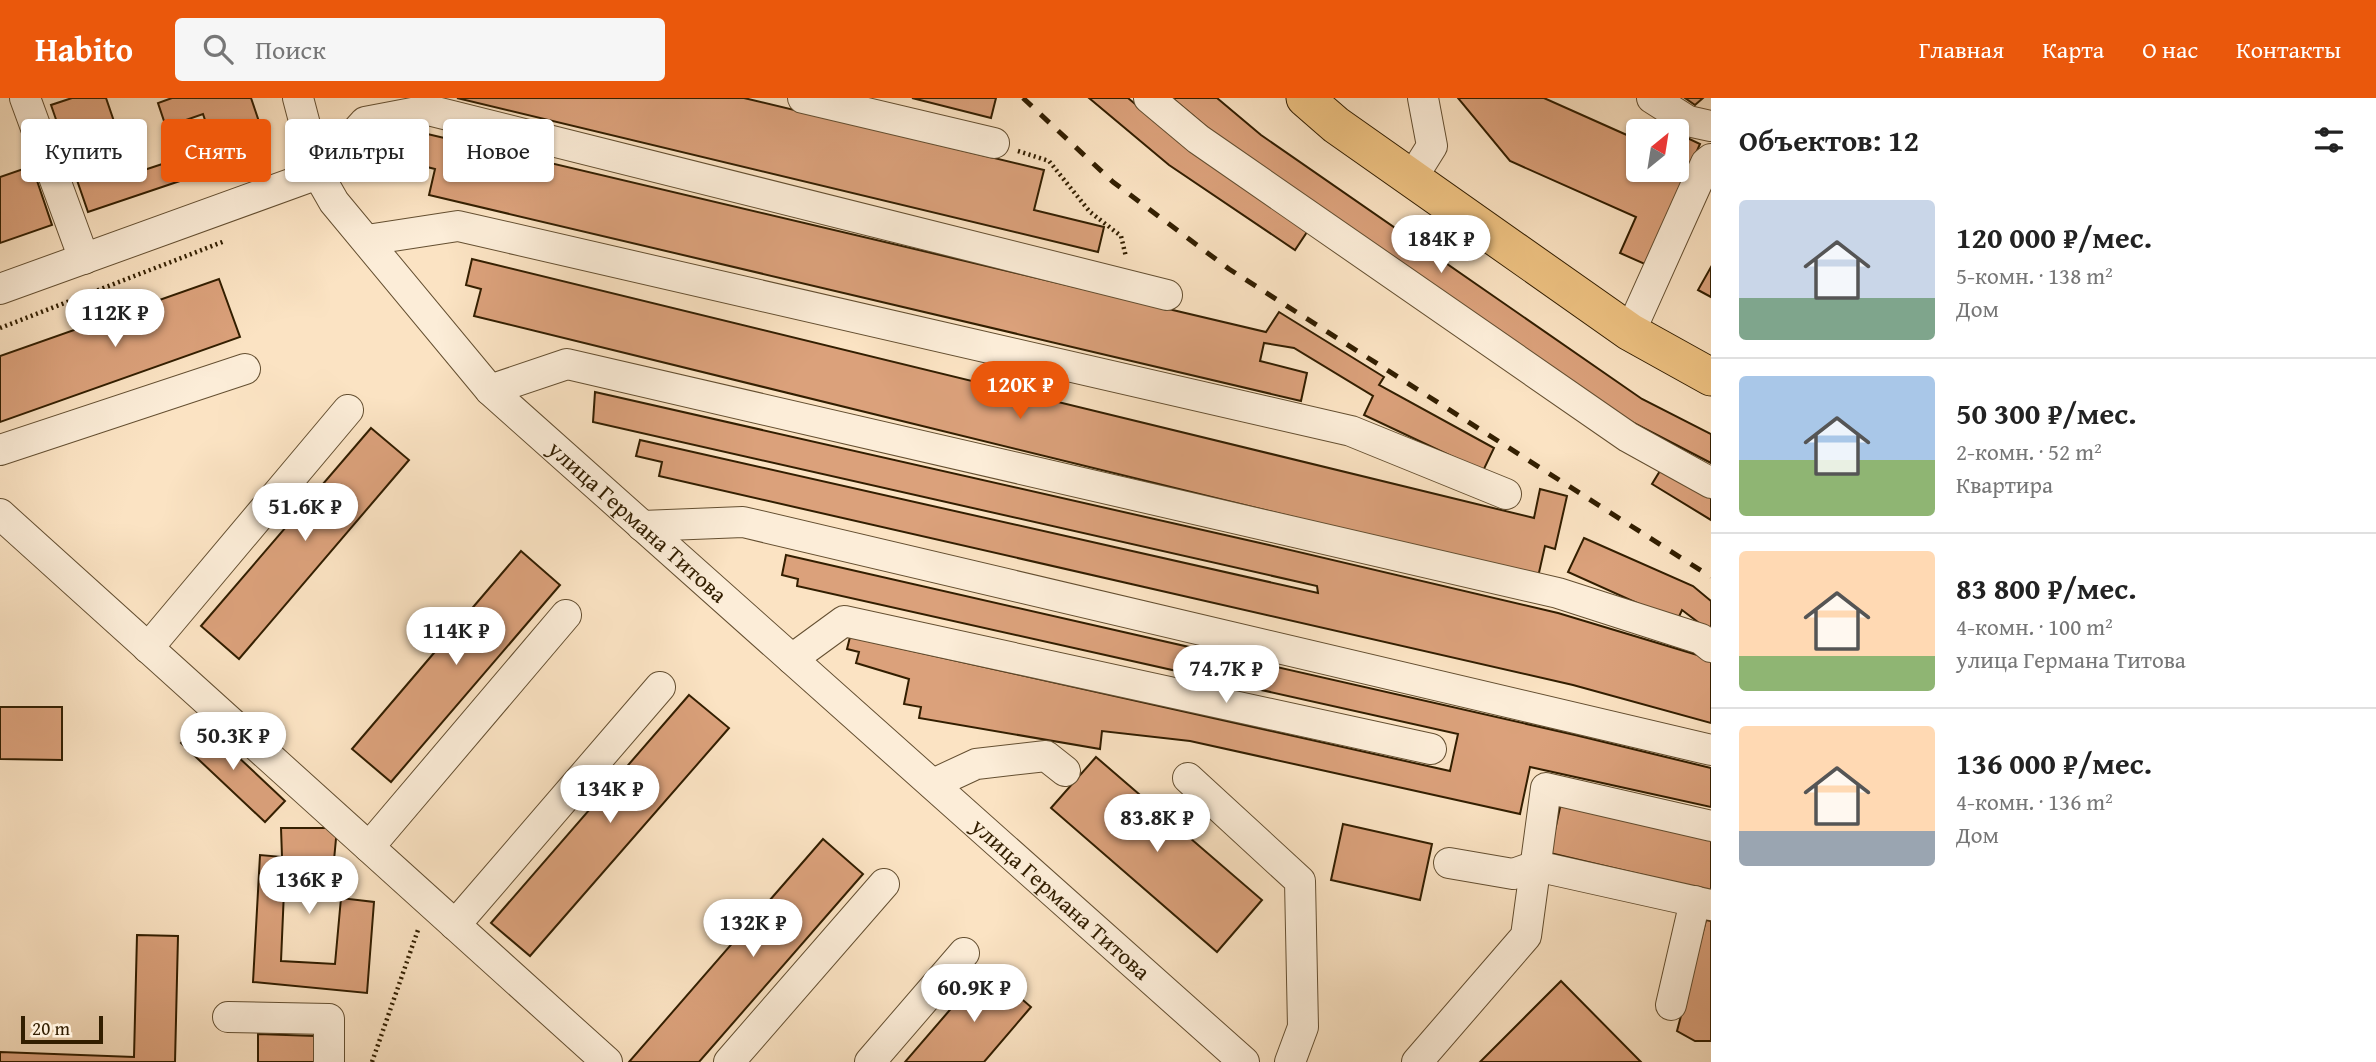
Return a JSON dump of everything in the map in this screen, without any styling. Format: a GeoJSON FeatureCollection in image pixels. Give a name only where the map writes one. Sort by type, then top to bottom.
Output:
{"type":"FeatureCollection","features":[{"type":"Feature","properties":{"kind":"main road"},"geometry":{"type":"LineString","coordinates":[[1305,98],[1336,125],[1630,332],[1711,377]]}},
{"type":"Feature","properties":{"kind":"street"},"geometry":{"type":"LineString","coordinates":[[25,98],[84,260]]}},
{"type":"Feature","properties":{"kind":"street","name":"улица Германа Титова"},"geometry":{"type":"LineString","coordinates":[[298,98],[304,119]]}},
{"type":"Feature","properties":{"kind":"street"},"geometry":{"type":"LineString","coordinates":[[803,98],[994,143]]}},
{"type":"Feature","properties":{"kind":"street"},"geometry":{"type":"LineString","coordinates":[[1149,98],[1198,139],[1617,429],[1711,483]]}},
{"type":"Feature","properties":{"kind":"street"},"geometry":{"type":"LineString","coordinates":[[1412,178],[1432,146],[1423,98]]}},
{"type":"Feature","properties":{"kind":"street"},"geometry":{"type":"LineString","coordinates":[[1652,98],[1688,121],[1711,126]]}},
{"type":"Feature","properties":{"kind":"street"},"geometry":{"type":"LineString","coordinates":[[381,119],[428,110],[1167,295]]}},
{"type":"Feature","properties":{"kind":"street"},"geometry":{"type":"LineString","coordinates":[[1630,332],[1706,163],[1711,159]]}},
{"type":"Feature","properties":{"kind":"street"},"geometry":{"type":"LineString","coordinates":[[0,289],[296,182]]}},
{"type":"Feature","properties":{"kind":"street","name":"улица Германа Титова"},"geometry":{"type":"LineString","coordinates":[[323,182],[334,202],[490,390],[1244,1062]]}},
{"type":"Feature","properties":{"kind":"street"},"geometry":{"type":"LineString","coordinates":[[367,240],[458,226],[1351,431],[1507,494]]}},
{"type":"Feature","properties":{"kind":"street"},"geometry":{"type":"LineString","coordinates":[[490,390],[567,364],[1558,593],[1700,639],[1711,647]]}},
{"type":"Feature","properties":{"kind":"street"},"geometry":{"type":"LineString","coordinates":[[0,450],[245,369]]}},
{"type":"Feature","properties":{"kind":"street"},"geometry":{"type":"LineString","coordinates":[[148,648],[348,411]]}},
{"type":"Feature","properties":{"kind":"street"},"geometry":{"type":"LineString","coordinates":[[0,514],[607,1062]]}},
{"type":"Feature","properties":{"kind":"street"},"geometry":{"type":"LineString","coordinates":[[642,526],[743,522],[1711,750]]}},
{"type":"Feature","properties":{"kind":"street"},"geometry":{"type":"LineString","coordinates":[[369,847],[566,615]]}},
{"type":"Feature","properties":{"kind":"street"},"geometry":{"type":"LineString","coordinates":[[792,659],[844,621],[1431,749]]}},
{"type":"Feature","properties":{"kind":"street"},"geometry":{"type":"LineString","coordinates":[[455,925],[660,687]]}},
{"type":"Feature","properties":{"kind":"street"},"geometry":{"type":"LineString","coordinates":[[933,785],[976,764],[1046,756],[1065,771]]}},
{"type":"Feature","properties":{"kind":"street"},"geometry":{"type":"LineString","coordinates":[[1188,778],[1300,881],[1303,1027],[1290,1062]]}},
{"type":"Feature","properties":{"kind":"street"},"geometry":{"type":"LineString","coordinates":[[1417,1062],[1526,936],[1546,788],[1711,826]]}},
{"type":"Feature","properties":{"kind":"street"},"geometry":{"type":"LineString","coordinates":[[1449,863],[1513,874],[1536,866],[1703,903],[1671,1005]]}},
{"type":"Feature","properties":{"kind":"street"},"geometry":{"type":"LineString","coordinates":[[729,1062],[884,884]]}},
{"type":"Feature","properties":{"kind":"street"},"geometry":{"type":"LineString","coordinates":[[870,1062],[964,953]]}},
{"type":"Feature","properties":{"kind":"street"},"geometry":{"type":"LineString","coordinates":[[228,1017],[329,1019],[329,1062]]}},
{"type":"Feature","properties":{"kind":"path"},"geometry":{"type":"LineString","coordinates":[[994,143],[1049,161],[1090,212],[1121,236],[1134,287]]}},
{"type":"Feature","properties":{"kind":"path"},"geometry":{"type":"LineString","coordinates":[[0,328],[228,240]]}},
{"type":"Feature","properties":{"kind":"path"},"geometry":{"type":"LineString","coordinates":[[372,1062],[428,901]]}},
{"type":"Feature","properties":{"kind":"building"},"geometry":{"type":"Polygon","coordinates":[[[72,98],[106,98],[113,119],[56,119],[51,105],[72,98]]]}},
{"type":"Feature","properties":{"kind":"building"},"geometry":{"type":"Polygon","coordinates":[[[172,98],[251,98],[258,119],[205,119],[203,114],[189,119],[163,119],[158,103],[172,98]]]}},
{"type":"Feature","properties":{"kind":"building"},"geometry":{"type":"Polygon","coordinates":[[[457,98],[744,98],[1044,170],[1034,210],[1104,227],[1098,252],[554,121],[554,119],[457,98]]]}},
{"type":"Feature","properties":{"kind":"building"},"geometry":{"type":"Polygon","coordinates":[[[912,98],[996,98],[991,118],[912,98]]]}},
{"type":"Feature","properties":{"kind":"building"},"geometry":{"type":"Polygon","coordinates":[[[1089,98],[1128,98],[1183,144],[1309,229],[1295,250],[1169,165],[1089,98]]]}},
{"type":"Feature","properties":{"kind":"building"},"geometry":{"type":"Polygon","coordinates":[[[1172,98],[1217,98],[1261,135],[1642,399],[1711,434],[1711,463],[1630,421],[1245,159],[1172,98]]]}},
{"type":"Feature","properties":{"kind":"building"},"geometry":{"type":"Polygon","coordinates":[[[1458,98],[1544,98],[1626,135],[1626,182],[1683,182],[1647,265],[1620,253],[1636,217],[1510,161],[1458,98]]]}},
{"type":"Feature","properties":{"kind":"building"},"geometry":{"type":"Polygon","coordinates":[[[1685,98],[1703,98],[1695,105],[1685,98]]]}},
{"type":"Feature","properties":{"kind":"building"},"geometry":{"type":"Polygon","coordinates":[[[429,134],[443,138],[443,182],[554,182],[554,164],[1266,332],[1279,312],[1384,377],[1379,385],[1494,448],[1483,471],[1364,415],[1373,396],[1294,348],[1264,343],[1260,361],[1307,373],[1301,401],[429,195],[435,169],[429,168],[429,134]]]}},
{"type":"Feature","properties":{"kind":"building"},"geometry":{"type":"Polygon","coordinates":[[[1689,139],[1700,144],[1689,169],[1689,139]]]}},
{"type":"Feature","properties":{"kind":"building"},"geometry":{"type":"Polygon","coordinates":[[[161,164],[161,182],[177,182],[88,212],[78,182],[147,182],[147,169],[161,164]]]}},
{"type":"Feature","properties":{"kind":"building"},"geometry":{"type":"Polygon","coordinates":[[[21,170],[21,182],[37,182],[52,225],[0,243],[0,177],[21,170]]]}},
{"type":"Feature","properties":{"kind":"building"},"geometry":{"type":"Polygon","coordinates":[[[472,259],[1534,518],[1540,489],[1567,496],[1555,549],[1545,546],[1538,577],[474,316],[481,289],[466,285],[472,259]]]}},
{"type":"Feature","properties":{"kind":"building"},"geometry":{"type":"Polygon","coordinates":[[[1711,267],[1711,297],[1698,290],[1711,267]]]}},
{"type":"Feature","properties":{"kind":"building"},"geometry":{"type":"Polygon","coordinates":[[[219,279],[240,337],[0,422],[0,356],[219,279]]]}},
{"type":"Feature","properties":{"kind":"building"},"geometry":{"type":"Polygon","coordinates":[[[595,392],[1558,613],[1711,661],[1711,723],[1573,685],[659,476],[662,462],[636,456],[640,440],[1318,593],[1317,586],[593,422],[595,392]]]}},
{"type":"Feature","properties":{"kind":"building"},"geometry":{"type":"Polygon","coordinates":[[[371,428],[409,460],[239,659],[201,626],[371,428]]]}},
{"type":"Feature","properties":{"kind":"building"},"geometry":{"type":"Polygon","coordinates":[[[1663,466],[1711,487],[1711,520],[1652,484],[1663,466]]]}},
{"type":"Feature","properties":{"kind":"building"},"geometry":{"type":"Polygon","coordinates":[[[1584,538],[1693,586],[1711,601],[1711,632],[1682,610],[1677,621],[1568,572],[1584,538]]]}},
{"type":"Feature","properties":{"kind":"building"},"geometry":{"type":"Polygon","coordinates":[[[521,551],[560,585],[391,782],[352,749],[521,551]]]}},
{"type":"Feature","properties":{"kind":"building"},"geometry":{"type":"Polygon","coordinates":[[[786,555],[1711,768],[1711,807],[1530,767],[1520,814],[1190,741],[1102,731],[1100,749],[919,718],[921,707],[904,704],[909,679],[856,663],[859,652],[847,649],[850,637],[1450,771],[1458,734],[797,586],[798,579],[782,575],[786,555]]]}},
{"type":"Feature","properties":{"kind":"building"},"geometry":{"type":"Polygon","coordinates":[[[689,695],[729,728],[530,956],[491,923],[689,695]]]}},
{"type":"Feature","properties":{"kind":"building"},"geometry":{"type":"Polygon","coordinates":[[[0,707],[62,707],[62,760],[0,759],[0,707]]]}},
{"type":"Feature","properties":{"kind":"building"},"geometry":{"type":"Polygon","coordinates":[[[201,722],[285,801],[265,822],[181,743],[201,722]]]}},
{"type":"Feature","properties":{"kind":"building"},"geometry":{"type":"Polygon","coordinates":[[[1096,757],[1262,900],[1217,952],[1051,808],[1096,757]]]}},
{"type":"Feature","properties":{"kind":"building"},"geometry":{"type":"Polygon","coordinates":[[[1561,803],[1711,839],[1711,891],[1550,853],[1561,803]]]}},
{"type":"Feature","properties":{"kind":"building"},"geometry":{"type":"Polygon","coordinates":[[[1343,824],[1432,844],[1420,900],[1331,880],[1343,824]]]}},
{"type":"Feature","properties":{"kind":"building"},"geometry":{"type":"Polygon","coordinates":[[[281,828],[337,828],[331,892],[284,891],[281,961],[335,964],[341,898],[374,902],[367,993],[253,982],[260,855],[282,857],[281,828]]]}},
{"type":"Feature","properties":{"kind":"building"},"geometry":{"type":"Polygon","coordinates":[[[823,839],[863,874],[699,1062],[629,1062],[823,839]]]}},
{"type":"Feature","properties":{"kind":"building"},"geometry":{"type":"Polygon","coordinates":[[[1706,920],[1711,921],[1711,1041],[1695,1041],[1677,1031],[1706,920]]]}},
{"type":"Feature","properties":{"kind":"building"},"geometry":{"type":"Polygon","coordinates":[[[137,935],[178,936],[175,1062],[0,1062],[0,1052],[134,1057],[137,935]]]}},
{"type":"Feature","properties":{"kind":"building"},"geometry":{"type":"Polygon","coordinates":[[[986,968],[1031,1007],[984,1062],[905,1062],[986,968]]]}},
{"type":"Feature","properties":{"kind":"building"},"geometry":{"type":"Polygon","coordinates":[[[1561,981],[1641,1062],[1480,1062],[1561,981]]]}},
{"type":"Feature","properties":{"kind":"building"},"geometry":{"type":"Polygon","coordinates":[[[258,1034],[315,1036],[315,1062],[258,1062],[258,1034]]]}},
{"type":"Feature","properties":{"kind":"railway"},"geometry":{"type":"LineString","coordinates":[[1023,98],[1113,182],[1229,269],[1711,577]]}}]}
